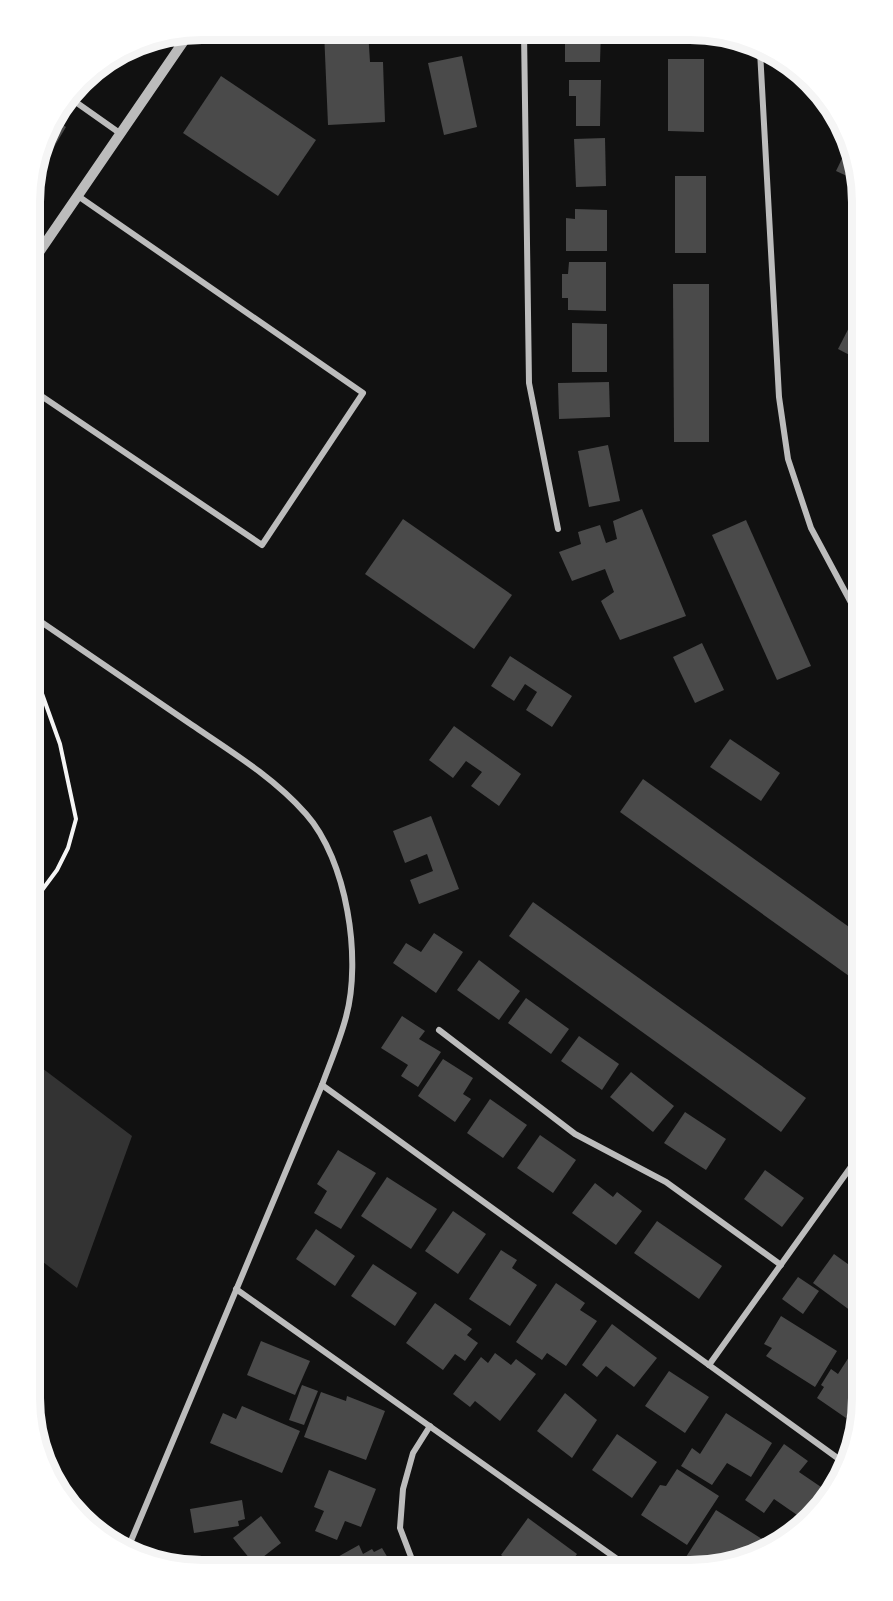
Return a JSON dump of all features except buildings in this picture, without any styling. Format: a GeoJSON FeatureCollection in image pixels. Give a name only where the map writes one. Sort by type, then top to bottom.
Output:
{"type":"FeatureCollection","features":[{"type":"Feature","properties":{"kind":"street"},"geometry":{"type":"LineString","coordinates":[[524,40],[528,383],[558,529]]}},
{"type":"Feature","properties":{"kind":"street"},"geometry":{"type":"LineString","coordinates":[[40,251],[184,42]]}},
{"type":"Feature","properties":{"kind":"street"},"geometry":{"type":"LineString","coordinates":[[760,56],[778,397],[788,459],[811,528],[852,604]]}},
{"type":"Feature","properties":{"kind":"street"},"geometry":{"type":"LineString","coordinates":[[76,102],[121,134]]}},
{"type":"Feature","properties":{"kind":"street"},"geometry":{"type":"LineString","coordinates":[[40,395],[262,545],[363,393],[78,196]]}},
{"type":"Feature","properties":{"kind":"street"},"geometry":{"type":"LineString","coordinates":[[40,621],[264,774],[307,815],[338,875],[350,921],[353,969],[347,1016],[322,1085],[130,1543]]}},
{"type":"Feature","properties":{"kind":"street"},"geometry":{"type":"LineString","coordinates":[[439,1030],[575,1134],[666,1182],[781,1265]]}},
{"type":"Feature","properties":{"kind":"street"},"geometry":{"type":"LineString","coordinates":[[322,1085],[840,1460]]}},
{"type":"Feature","properties":{"kind":"street"},"geometry":{"type":"LineString","coordinates":[[709,1365],[852,1165]]}},
{"type":"Feature","properties":{"kind":"street"},"geometry":{"type":"LineString","coordinates":[[236,1290],[619,1560]]}},
{"type":"Feature","properties":{"kind":"street"},"geometry":{"type":"LineString","coordinates":[[412,1560],[400,1528],[403,1489],[413,1453],[430,1426]]}},
{"type":"Feature","properties":{"kind":"path"},"geometry":{"type":"LineString","coordinates":[[40,688],[60,744],[76,819],[68,848],[57,870],[40,893]]}},
{"type":"Feature","properties":{"kind":"shaded area"},"geometry":{"type":"Polygon","coordinates":[[[40,1067],[132,1136],[77,1288],[40,1260],[40,1067]]]}}]}
